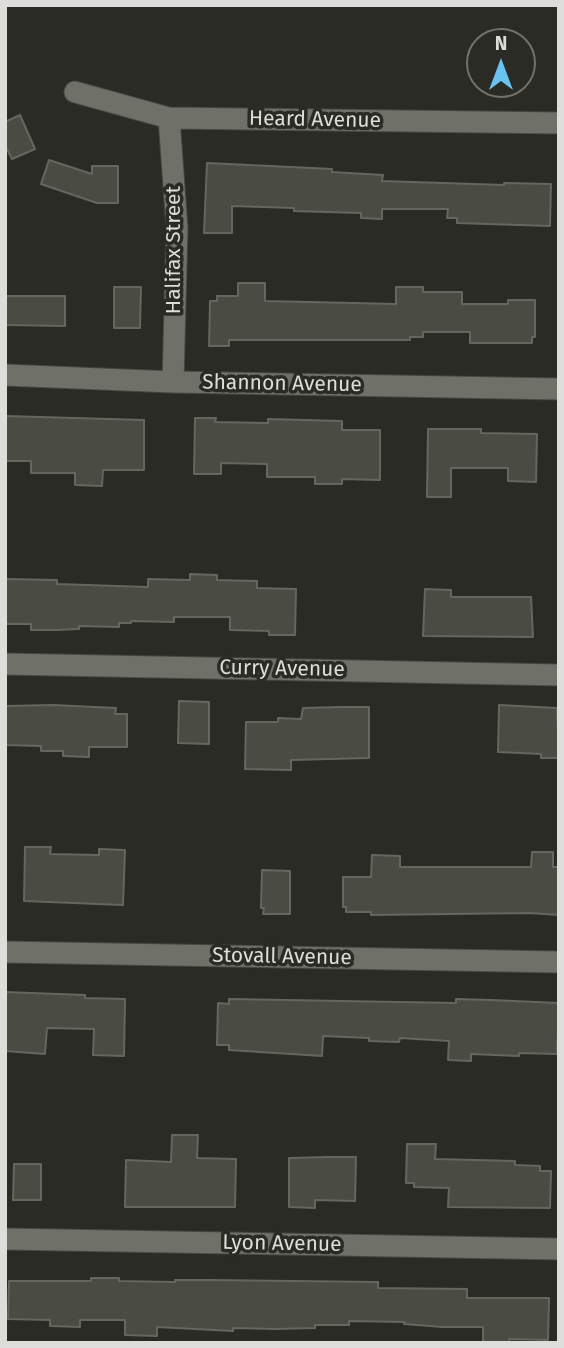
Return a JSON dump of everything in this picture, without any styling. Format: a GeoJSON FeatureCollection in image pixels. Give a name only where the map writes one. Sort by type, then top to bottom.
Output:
{"type":"FeatureCollection","features":[{"type":"Feature","properties":{"kind":"street","name":"Heard Avenue"},"geometry":{"type":"LineString","coordinates":[[75,92],[169,118],[559,123]]}},
{"type":"Feature","properties":{"kind":"street","name":"Halifax Street"},"geometry":{"type":"LineString","coordinates":[[169,118],[177,228],[173,382]]}},
{"type":"Feature","properties":{"kind":"street","name":"Shannon Avenue"},"geometry":{"type":"LineString","coordinates":[[5,374],[173,382],[559,390]]}},
{"type":"Feature","properties":{"kind":"street","name":"Curry Avenue"},"geometry":{"type":"LineString","coordinates":[[5,664],[559,675]]}},
{"type":"Feature","properties":{"kind":"street","name":"Stovall Avenue"},"geometry":{"type":"LineString","coordinates":[[5,952],[559,962]]}},
{"type":"Feature","properties":{"kind":"street","name":"Lyon Avenue"},"geometry":{"type":"LineString","coordinates":[[5,1239],[559,1249]]}},
{"type":"Feature","properties":{"kind":"building"},"geometry":{"type":"Polygon","coordinates":[[[20,115],[35,149],[12,159],[5,145],[5,122],[20,115]]]}},
{"type":"Feature","properties":{"kind":"building"},"geometry":{"type":"Polygon","coordinates":[[[49,160],[92,174],[92,166],[118,166],[118,203],[97,203],[41,184],[49,160]]]}},
{"type":"Feature","properties":{"kind":"building"},"geometry":{"type":"Polygon","coordinates":[[[207,163],[332,169],[332,172],[383,175],[382,181],[551,184],[550,226],[457,223],[457,218],[447,218],[448,209],[382,209],[382,219],[361,218],[361,213],[232,206],[232,233],[204,233],[207,163]]]}},
{"type":"Feature","properties":{"kind":"building"},"geometry":{"type":"Polygon","coordinates":[[[238,283],[265,283],[265,301],[396,304],[396,287],[423,287],[423,292],[462,292],[462,304],[508,304],[508,300],[535,300],[535,337],[532,337],[532,343],[470,343],[470,332],[423,332],[423,337],[410,337],[410,340],[229,340],[229,346],[209,346],[210,301],[217,301],[217,296],[238,296],[238,283]]]}},
{"type":"Feature","properties":{"kind":"building"},"geometry":{"type":"Polygon","coordinates":[[[114,287],[141,287],[140,328],[114,328],[114,287]]]}},
{"type":"Feature","properties":{"kind":"building"},"geometry":{"type":"Polygon","coordinates":[[[5,296],[65,296],[65,326],[5,325],[5,296]]]}},
{"type":"Feature","properties":{"kind":"building"},"geometry":{"type":"Polygon","coordinates":[[[5,416],[144,420],[144,470],[103,470],[102,486],[75,485],[75,473],[31,473],[31,461],[5,461],[5,416]]]}},
{"type":"Feature","properties":{"kind":"building"},"geometry":{"type":"Polygon","coordinates":[[[195,418],[216,418],[215,422],[268,423],[268,419],[342,421],[342,430],[380,430],[380,480],[342,479],[342,484],[315,484],[315,477],[267,477],[267,464],[221,463],[221,474],[194,474],[195,418]]]}},
{"type":"Feature","properties":{"kind":"building"},"geometry":{"type":"Polygon","coordinates":[[[428,429],[481,429],[481,433],[537,434],[536,482],[508,481],[508,468],[451,468],[451,497],[427,497],[428,429]]]}},
{"type":"Feature","properties":{"kind":"building"},"geometry":{"type":"Polygon","coordinates":[[[190,574],[217,575],[217,580],[257,581],[257,588],[296,589],[295,635],[230,630],[230,617],[174,617],[174,622],[131,621],[119,623],[119,627],[79,626],[79,629],[56,630],[31,630],[31,624],[5,624],[5,579],[148,587],[148,579],[190,580],[190,574]]]}},
{"type":"Feature","properties":{"kind":"building"},"geometry":{"type":"Polygon","coordinates":[[[425,589],[451,590],[451,597],[531,597],[533,637],[423,636],[425,589]]]}},
{"type":"Feature","properties":{"kind":"building"},"geometry":{"type":"Polygon","coordinates":[[[179,701],[209,702],[209,744],[178,743],[179,701]]]}},
{"type":"Feature","properties":{"kind":"building"},"geometry":{"type":"Polygon","coordinates":[[[499,705],[557,708],[559,758],[541,758],[541,754],[498,752],[499,705]]]}},
{"type":"Feature","properties":{"kind":"building"},"geometry":{"type":"Polygon","coordinates":[[[5,706],[116,708],[115,714],[127,714],[127,747],[89,747],[89,757],[63,756],[63,751],[41,751],[41,746],[5,745],[5,706]]]}},
{"type":"Feature","properties":{"kind":"building"},"geometry":{"type":"Polygon","coordinates":[[[369,707],[369,758],[291,760],[291,770],[245,769],[246,722],[278,722],[278,718],[301,719],[303,708],[369,707]]]}},
{"type":"Feature","properties":{"kind":"building"},"geometry":{"type":"Polygon","coordinates":[[[25,847],[51,847],[50,854],[99,855],[99,849],[125,850],[123,905],[24,901],[25,847]]]}},
{"type":"Feature","properties":{"kind":"building"},"geometry":{"type":"Polygon","coordinates":[[[532,852],[553,852],[553,867],[558,867],[559,915],[371,915],[371,912],[346,912],[346,907],[343,907],[343,877],[371,877],[372,855],[400,856],[400,867],[531,867],[532,852]]]}},
{"type":"Feature","properties":{"kind":"building"},"geometry":{"type":"Polygon","coordinates":[[[262,870],[290,871],[290,914],[263,914],[262,870]]]}},
{"type":"Feature","properties":{"kind":"building"},"geometry":{"type":"Polygon","coordinates":[[[5,992],[125,999],[124,1056],[93,1055],[94,1029],[47,1028],[45,1054],[5,1051],[5,992]]]}},
{"type":"Feature","properties":{"kind":"building"},"geometry":{"type":"Polygon","coordinates":[[[229,999],[456,1003],[456,999],[559,1003],[557,1054],[471,1054],[471,1061],[448,1060],[449,1041],[400,1038],[399,1042],[369,1041],[369,1038],[323,1036],[322,1056],[229,1050],[229,1045],[217,1045],[218,1003],[229,1004],[229,999]]]}},
{"type":"Feature","properties":{"kind":"building"},"geometry":{"type":"Polygon","coordinates":[[[172,1135],[198,1135],[197,1158],[236,1159],[235,1207],[125,1207],[126,1160],[171,1162],[172,1135]]]}},
{"type":"Feature","properties":{"kind":"building"},"geometry":{"type":"Polygon","coordinates":[[[407,1144],[436,1144],[435,1159],[515,1161],[515,1165],[540,1166],[540,1171],[551,1171],[550,1208],[448,1207],[449,1188],[414,1187],[414,1183],[406,1183],[407,1144]]]}},
{"type":"Feature","properties":{"kind":"building"},"geometry":{"type":"Polygon","coordinates":[[[356,1157],[355,1201],[315,1200],[315,1208],[289,1207],[289,1158],[356,1157]]]}},
{"type":"Feature","properties":{"kind":"building"},"geometry":{"type":"Polygon","coordinates":[[[14,1164],[41,1164],[41,1200],[13,1200],[14,1164]]]}},
{"type":"Feature","properties":{"kind":"building"},"geometry":{"type":"Polygon","coordinates":[[[91,1278],[175,1282],[378,1282],[378,1288],[467,1289],[467,1298],[549,1298],[548,1340],[509,1339],[509,1342],[483,1342],[483,1327],[442,1327],[404,1324],[405,1322],[349,1321],[349,1325],[315,1325],[315,1328],[233,1328],[233,1331],[157,1327],[157,1336],[125,1335],[125,1320],[80,1320],[80,1327],[50,1326],[50,1320],[8,1319],[9,1281],[91,1281],[91,1278]]]}}]}
